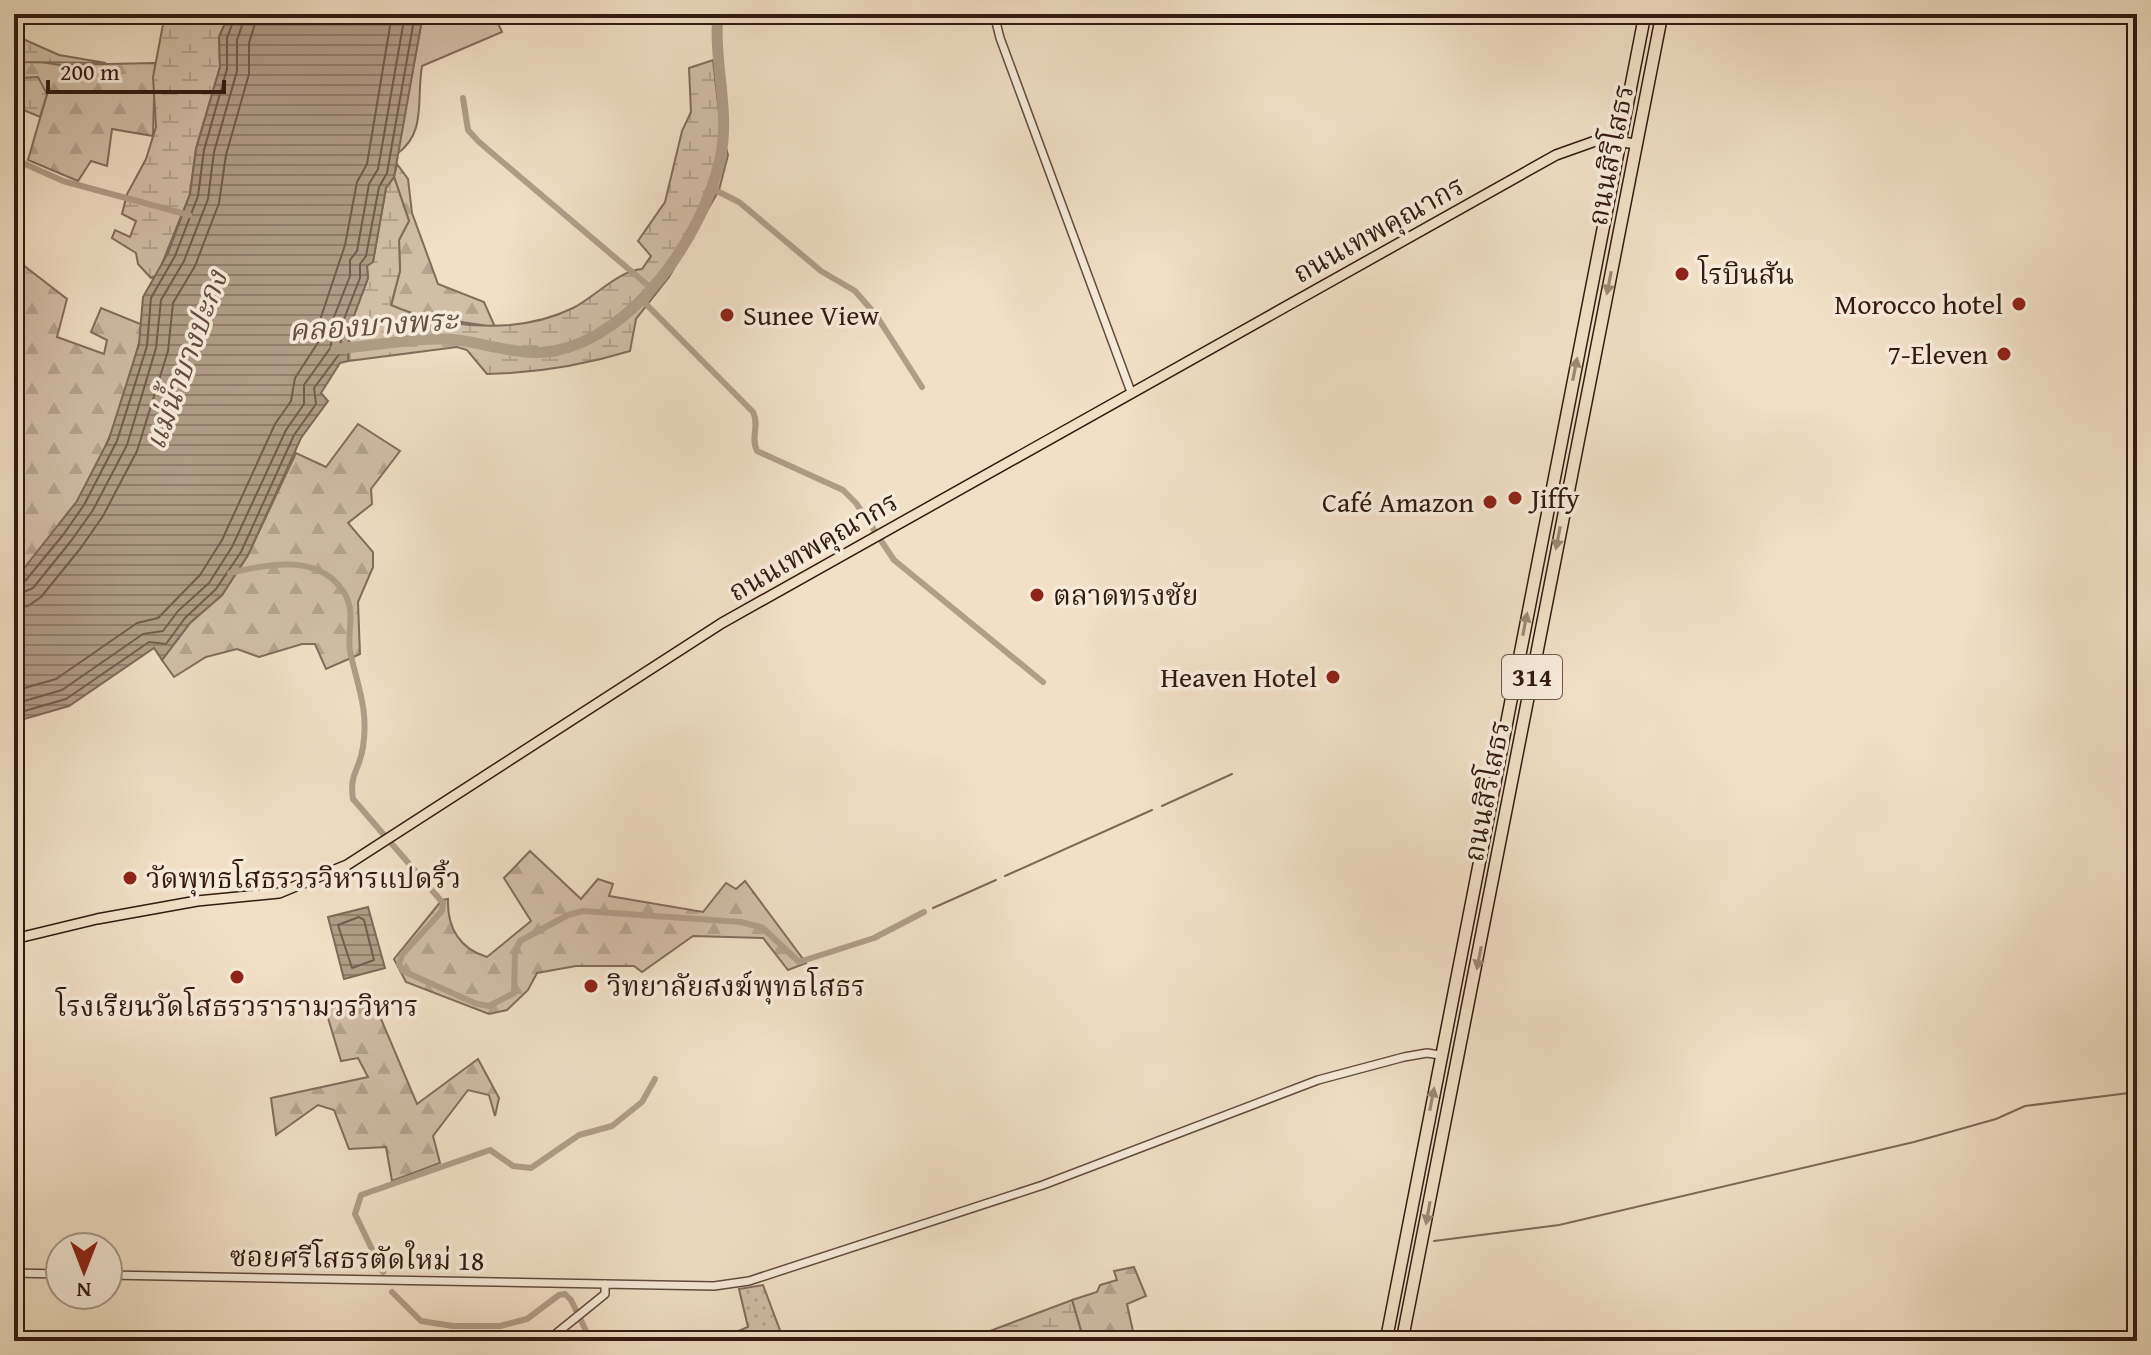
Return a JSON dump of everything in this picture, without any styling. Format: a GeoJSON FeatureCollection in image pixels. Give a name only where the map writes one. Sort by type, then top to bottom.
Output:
{"type":"FeatureCollection","features":[{"type":"Feature","properties":{"kind":"highway","name":"ถนนสิริโสธร"},"geometry":{"type":"LineString","coordinates":[[1386,1341],[1645,14]]}},
{"type":"Feature","properties":{"kind":"highway","name":"ถนนสิริโสธร"},"geometry":{"type":"LineString","coordinates":[[1402,1341],[1662,14]]}},
{"type":"Feature","properties":{"kind":"highway"},"geometry":{"type":"LineString","coordinates":[[1469,911],[1487,914]]}},
{"type":"Feature","properties":{"kind":"main road","name":"ถนนเทพคุณากร"},"geometry":{"type":"LineString","coordinates":[[14,939],[150,909],[279,893],[347,865],[696,639],[1131,392],[1556,155],[1590,140],[1620,140],[1636,144]]}},
{"type":"Feature","properties":{"kind":"street"},"geometry":{"type":"LineString","coordinates":[[994,14],[998,33],[1131,392]]}},
{"type":"Feature","properties":{"kind":"street","name":"ซอยศรีโสธรตัดใหม่ 18"},"geometry":{"type":"LineString","coordinates":[[124,1275],[714,1286],[769,1277],[1031,1189],[1318,1080],[1404,1057],[1427,1053],[1440,1055]]}},
{"type":"Feature","properties":{"kind":"street"},"geometry":{"type":"LineString","coordinates":[[14,1273],[44,1274]]}},
{"type":"Feature","properties":{"kind":"street"},"geometry":{"type":"LineString","coordinates":[[547,1341],[605,1294],[605,1284]]}},
{"type":"Feature","properties":{"kind":"green space"},"geometry":{"type":"Polygon","coordinates":[[[165,14],[229,14],[219,37],[220,67],[196,149],[190,194],[157,276],[151,278],[138,264],[136,253],[112,238],[115,230],[130,237],[136,221],[122,214],[127,194],[146,159],[156,127],[153,77],[165,14]]]}},
{"type":"Feature","properties":{"kind":"green space"},"geometry":{"type":"Polygon","coordinates":[[[423,14],[455,14],[457,22],[476,14],[494,14],[502,32],[422,66],[417,126],[413,136],[397,154],[423,14]]]}},
{"type":"Feature","properties":{"kind":"green space"},"geometry":{"type":"Polygon","coordinates":[[[14,35],[59,55],[106,63],[14,62],[14,35]]]}},
{"type":"Feature","properties":{"kind":"green space"},"geometry":{"type":"Polygon","coordinates":[[[713,60],[721,130],[728,155],[719,190],[669,277],[636,319],[630,351],[559,368],[487,374],[467,350],[457,347],[348,361],[350,326],[368,278],[367,266],[373,261],[386,188],[394,177],[409,221],[399,240],[400,271],[391,305],[412,313],[458,324],[482,326],[529,322],[573,308],[624,274],[642,269],[651,256],[638,241],[665,202],[682,131],[691,112],[689,68],[713,60]]]}},
{"type":"Feature","properties":{"kind":"green space"},"geometry":{"type":"Polygon","coordinates":[[[14,62],[60,65],[155,63],[153,136],[112,129],[107,166],[91,161],[78,181],[28,160],[47,94],[14,74],[14,62]]]}},
{"type":"Feature","properties":{"kind":"green space"},"geometry":{"type":"Polygon","coordinates":[[[14,74],[22,78],[38,77],[47,94],[40,117],[14,106],[14,74]]]}},
{"type":"Feature","properties":{"kind":"green space"},"geometry":{"type":"Polygon","coordinates":[[[397,164],[408,179],[412,213],[438,284],[484,302],[495,327],[414,315],[391,306],[400,271],[399,240],[409,221],[394,177],[397,164]]]}},
{"type":"Feature","properties":{"kind":"green space"},"geometry":{"type":"Polygon","coordinates":[[[14,258],[67,299],[57,337],[104,354],[107,340],[91,332],[101,308],[143,325],[125,394],[98,463],[61,527],[39,556],[14,581],[14,258]]]}},
{"type":"Feature","properties":{"kind":"green space"},"geometry":{"type":"Polygon","coordinates":[[[358,424],[400,451],[371,489],[372,504],[348,523],[373,552],[373,567],[358,602],[360,654],[326,669],[315,644],[302,644],[259,657],[237,649],[206,657],[174,677],[162,660],[190,623],[222,595],[248,555],[296,453],[326,467],[358,424]]]}},
{"type":"Feature","properties":{"kind":"green space"},"geometry":{"type":"Polygon","coordinates":[[[530,851],[581,899],[598,879],[613,884],[609,896],[703,912],[726,883],[736,889],[745,881],[806,963],[788,970],[763,938],[693,936],[642,972],[634,966],[576,966],[537,973],[528,990],[507,1010],[489,1014],[406,982],[394,959],[442,900],[448,899],[450,919],[457,936],[469,949],[487,957],[531,921],[504,878],[530,851]]]}},
{"type":"Feature","properties":{"kind":"green space"},"geometry":{"type":"Polygon","coordinates":[[[373,1000],[417,1104],[478,1059],[499,1098],[495,1116],[489,1095],[468,1090],[433,1136],[440,1163],[392,1181],[386,1147],[349,1149],[334,1110],[318,1105],[276,1135],[271,1098],[368,1077],[358,1058],[341,1061],[325,1008],[373,1000]]]}},
{"type":"Feature","properties":{"kind":"green space"},"geometry":{"type":"Polygon","coordinates":[[[1134,1267],[1146,1296],[1127,1304],[1134,1336],[1125,1341],[1084,1341],[1072,1300],[1097,1292],[1100,1285],[1117,1280],[1114,1271],[1134,1267]]]}},
{"type":"Feature","properties":{"kind":"green space"},"geometry":{"type":"Polygon","coordinates":[[[763,1285],[784,1341],[722,1341],[722,1338],[748,1327],[739,1289],[763,1285]]]}},
{"type":"Feature","properties":{"kind":"green space"},"geometry":{"type":"Polygon","coordinates":[[[1072,1300],[1084,1341],[981,1341],[979,1335],[1072,1300]]]}},
{"type":"Feature","properties":{"kind":"water","name":"แม่น้ำบางปะกง"},"geometry":{"type":"Polygon","coordinates":[[[229,14],[423,14],[394,177],[386,188],[373,262],[367,266],[368,278],[350,326],[348,361],[340,363],[321,393],[328,401],[301,438],[248,555],[222,595],[190,623],[162,660],[154,648],[69,706],[14,722],[14,581],[77,501],[109,439],[139,344],[143,297],[168,253],[190,194],[196,149],[220,67],[219,37],[229,14]]]}},
{"type":"Feature","properties":{"kind":"water"},"geometry":{"type":"Polygon","coordinates":[[[368,907],[385,968],[344,979],[328,917],[368,907]]]}},
{"type":"Feature","properties":{"kind":"waterway","name":"คลองบางพระ"},"geometry":{"type":"LineString","coordinates":[[336,349],[442,339],[518,351],[554,351],[583,342],[611,326],[637,304],[681,250],[711,189],[720,159],[724,123],[718,14]]}},
{"type":"Feature","properties":{"kind":"waterway","name":"คลองบางพระ"},"geometry":{"type":"LineString","coordinates":[[1003,14],[1038,14]]}},
{"type":"Feature","properties":{"kind":"waterway"},"geometry":{"type":"LineString","coordinates":[[463,98],[468,130],[479,142],[651,288]]}},
{"type":"Feature","properties":{"kind":"waterway"},"geometry":{"type":"LineString","coordinates":[[14,159],[63,181],[189,215]]}},
{"type":"Feature","properties":{"kind":"waterway"},"geometry":{"type":"LineString","coordinates":[[711,188],[739,202],[821,271],[855,291],[876,315],[922,387]]}},
{"type":"Feature","properties":{"kind":"waterway"},"geometry":{"type":"LineString","coordinates":[[641,299],[753,412],[757,451],[843,490],[856,503],[894,560],[1043,682]]}},
{"type":"Feature","properties":{"kind":"waterway"},"geometry":{"type":"LineString","coordinates":[[230,573],[278,565],[309,567],[336,582],[346,596],[350,609],[350,651],[364,721],[362,755],[352,783],[353,799],[443,903],[442,911],[402,955],[399,964],[403,971],[477,1004],[489,1006],[514,993],[515,953],[520,941],[568,915],[583,911],[741,922],[763,928],[799,962],[874,938],[924,912]]}},
{"type":"Feature","properties":{"kind":"waterway"},"geometry":{"type":"LineString","coordinates":[[1162,806],[1232,774]]}},
{"type":"Feature","properties":{"kind":"waterway"},"geometry":{"type":"LineString","coordinates":[[1005,876],[1152,810]]}},
{"type":"Feature","properties":{"kind":"waterway"},"geometry":{"type":"LineString","coordinates":[[933,908],[996,880]]}},
{"type":"Feature","properties":{"kind":"waterway"},"geometry":{"type":"LineString","coordinates":[[383,1272],[355,1214],[361,1195],[490,1150],[513,1166],[531,1168],[579,1135],[612,1126],[642,1102],[655,1079]]}},
{"type":"Feature","properties":{"kind":"waterway"},"geometry":{"type":"LineString","coordinates":[[1434,1241],[1559,1225],[1914,1142],[1996,1119],[2025,1106],[2137,1092]]}},
{"type":"Feature","properties":{"kind":"waterway"},"geometry":{"type":"LineString","coordinates":[[392,1292],[421,1321],[453,1326],[500,1326],[527,1319],[559,1295],[565,1294],[591,1341]]}},
{"type":"Feature","properties":{"kind":"place","name":"โรบินสัน"},"geometry":{"type":"Point","coordinates":[1682,274]}},
{"type":"Feature","properties":{"kind":"place","name":"Morocco hotel"},"geometry":{"type":"Point","coordinates":[2019,304]}},
{"type":"Feature","properties":{"kind":"place","name":"Sunee View"},"geometry":{"type":"Point","coordinates":[727,315]}},
{"type":"Feature","properties":{"kind":"place","name":"7-Eleven"},"geometry":{"type":"Point","coordinates":[2004,354]}},
{"type":"Feature","properties":{"kind":"place","name":"Jiffy"},"geometry":{"type":"Point","coordinates":[1515,498]}},
{"type":"Feature","properties":{"kind":"place","name":"Café Amazon"},"geometry":{"type":"Point","coordinates":[1490,502]}},
{"type":"Feature","properties":{"kind":"place","name":"ตลาดทรงชัย"},"geometry":{"type":"Point","coordinates":[1037,595]}},
{"type":"Feature","properties":{"kind":"place","name":"Heaven Hotel"},"geometry":{"type":"Point","coordinates":[1333,677]}},
{"type":"Feature","properties":{"kind":"place","name":"วัดพุทธโสธรวรวิหารแปดริ้ว"},"geometry":{"type":"Point","coordinates":[130,878]}},
{"type":"Feature","properties":{"kind":"place","name":"โรงเรียนวัดโสธรวรารามวรวิหาร"},"geometry":{"type":"Point","coordinates":[237,977]}},
{"type":"Feature","properties":{"kind":"place","name":"วิทยาลัยสงฆ์พุทธโสธร"},"geometry":{"type":"Point","coordinates":[591,986]}}]}
